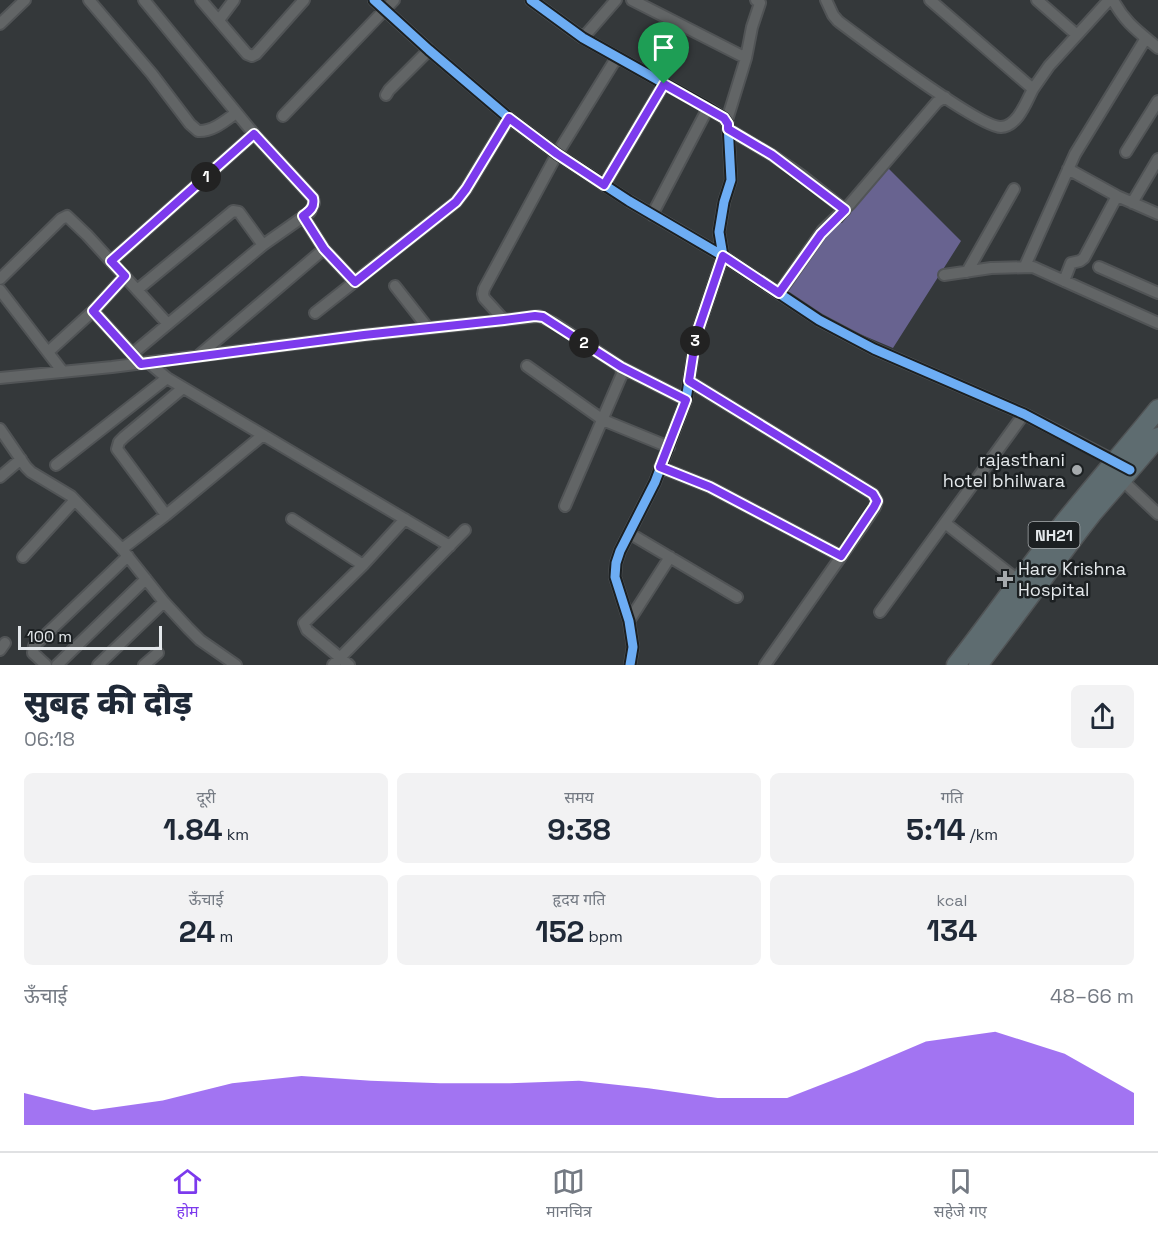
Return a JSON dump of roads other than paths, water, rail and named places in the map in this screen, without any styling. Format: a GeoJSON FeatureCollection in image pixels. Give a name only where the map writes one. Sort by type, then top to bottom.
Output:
{"type":"FeatureCollection","features":[{"type":"Feature","properties":{"kind":"highway","name":"NH21"},"geometry":{"type":"LineString","coordinates":[[978,665],[1122,470],[1125,450],[1158,409]]}},
{"type":"Feature","properties":{"kind":"highway","name":"NH21"},"geometry":{"type":"LineString","coordinates":[[956,665],[1069,515],[1158,437]]}},
{"type":"Feature","properties":{"kind":"street"},"geometry":{"type":"LineString","coordinates":[[0,24],[25,0]]}},
{"type":"Feature","properties":{"kind":"street"},"geometry":{"type":"LineString","coordinates":[[89,0],[198,131],[203,132],[215,127],[236,113]]}},
{"type":"Feature","properties":{"kind":"street"},"geometry":{"type":"LineString","coordinates":[[132,354],[263,245],[313,208],[314,203],[313,198],[236,113],[144,0]]}},
{"type":"Feature","properties":{"kind":"street"},"geometry":{"type":"LineString","coordinates":[[201,0],[247,54],[252,56],[304,0]]}},
{"type":"Feature","properties":{"kind":"street"},"geometry":{"type":"LineString","coordinates":[[219,20],[234,0]]}},
{"type":"Feature","properties":{"kind":"street"},"geometry":{"type":"LineString","coordinates":[[374,0],[509,118],[604,185],[723,256],[819,320],[874,349],[1024,414],[1122,470],[1158,514]]}},
{"type":"Feature","properties":{"kind":"street"},"geometry":{"type":"LineString","coordinates":[[283,116],[394,0]]}},
{"type":"Feature","properties":{"kind":"street"},"geometry":{"type":"LineString","coordinates":[[531,0],[583,38],[708,108],[845,210]]}},
{"type":"Feature","properties":{"kind":"street"},"geometry":{"type":"LineString","coordinates":[[544,9],[551,0]]}},
{"type":"Feature","properties":{"kind":"street"},"geometry":{"type":"LineString","coordinates":[[583,38],[616,0]]}},
{"type":"Feature","properties":{"kind":"street"},"geometry":{"type":"LineString","coordinates":[[632,0],[746,58]]}},
{"type":"Feature","properties":{"kind":"street"},"geometry":{"type":"LineString","coordinates":[[630,665],[633,647],[629,621],[615,577],[616,564],[655,482],[686,400],[696,336],[723,256],[719,232],[724,202],[731,180],[728,125],[759,6],[758,0]]}},
{"type":"Feature","properties":{"kind":"street"},"geometry":{"type":"LineString","coordinates":[[826,0],[838,21],[945,98],[995,126],[1002,127],[1014,121],[1049,66],[1108,1],[1133,28],[1158,48]]}},
{"type":"Feature","properties":{"kind":"street"},"geometry":{"type":"LineString","coordinates":[[930,0],[1033,89]]}},
{"type":"Feature","properties":{"kind":"street"},"geometry":{"type":"LineString","coordinates":[[1036,0],[1077,35]]}},
{"type":"Feature","properties":{"kind":"street"},"geometry":{"type":"LineString","coordinates":[[1025,266],[1081,142],[1146,38]]}},
{"type":"Feature","properties":{"kind":"street"},"geometry":{"type":"LineString","coordinates":[[386,96],[389,90],[429,50]]}},
{"type":"Feature","properties":{"kind":"street"},"geometry":{"type":"LineString","coordinates":[[504,320],[484,298],[484,289],[557,154],[616,57]]}},
{"type":"Feature","properties":{"kind":"street"},"geometry":{"type":"LineString","coordinates":[[604,185],[664,84]]}},
{"type":"Feature","properties":{"kind":"street"},"geometry":{"type":"LineString","coordinates":[[779,293],[821,234],[845,210],[937,102],[945,98]]}},
{"type":"Feature","properties":{"kind":"street"},"geometry":{"type":"LineString","coordinates":[[1126,152],[1158,101]]}},
{"type":"Feature","properties":{"kind":"street"},"geometry":{"type":"LineString","coordinates":[[652,215],[708,108]]}},
{"type":"Feature","properties":{"kind":"street"},"geometry":{"type":"LineString","coordinates":[[315,313],[456,202],[509,118]]}},
{"type":"Feature","properties":{"kind":"street"},"geometry":{"type":"LineString","coordinates":[[111,261],[254,134]]}},
{"type":"Feature","properties":{"kind":"street"},"geometry":{"type":"LineString","coordinates":[[1132,203],[1158,159]]}},
{"type":"Feature","properties":{"kind":"street"},"geometry":{"type":"LineString","coordinates":[[1068,169],[1117,196],[1158,214]]}},
{"type":"Feature","properties":{"kind":"street"},"geometry":{"type":"LineString","coordinates":[[967,272],[1014,189]]}},
{"type":"Feature","properties":{"kind":"street"},"geometry":{"type":"LineString","coordinates":[[1064,281],[1071,262],[1084,258],[1117,196]]}},
{"type":"Feature","properties":{"kind":"street"},"geometry":{"type":"LineString","coordinates":[[138,290],[233,211],[239,212],[263,245]]}},
{"type":"Feature","properties":{"kind":"street"},"geometry":{"type":"LineString","coordinates":[[0,279],[64,216],[70,218],[168,324]]}},
{"type":"Feature","properties":{"kind":"street"},"geometry":{"type":"LineString","coordinates":[[303,216],[324,249],[355,282]]}},
{"type":"Feature","properties":{"kind":"street"},"geometry":{"type":"LineString","coordinates":[[198,356],[324,249]]}},
{"type":"Feature","properties":{"kind":"street"},"geometry":{"type":"LineString","coordinates":[[944,275],[1033,267],[1158,323]]}},
{"type":"Feature","properties":{"kind":"street"},"geometry":{"type":"LineString","coordinates":[[1099,267],[1158,292]]}},
{"type":"Feature","properties":{"kind":"street"},"geometry":{"type":"LineString","coordinates":[[48,352],[93,311],[125,276]]}},
{"type":"Feature","properties":{"kind":"street"},"geometry":{"type":"LineString","coordinates":[[395,286],[428,328]]}},
{"type":"Feature","properties":{"kind":"street"},"geometry":{"type":"LineString","coordinates":[[0,290],[63,372]]}},
{"type":"Feature","properties":{"kind":"street"},"geometry":{"type":"LineString","coordinates":[[93,311],[132,354],[167,378],[450,546]]}},
{"type":"Feature","properties":{"kind":"street"},"geometry":{"type":"LineString","coordinates":[[0,378],[535,316],[543,317],[621,367],[686,400]]}},
{"type":"Feature","properties":{"kind":"street"},"geometry":{"type":"LineString","coordinates":[[527,366],[603,420],[669,447]]}},
{"type":"Feature","properties":{"kind":"street"},"geometry":{"type":"LineString","coordinates":[[565,507],[622,374],[621,367]]}},
{"type":"Feature","properties":{"kind":"street"},"geometry":{"type":"LineString","coordinates":[[56,465],[167,378]]}},
{"type":"Feature","properties":{"kind":"street"},"geometry":{"type":"LineString","coordinates":[[689,381],[873,494],[877,501],[772,663]]}},
{"type":"Feature","properties":{"kind":"street"},"geometry":{"type":"LineString","coordinates":[[166,515],[117,446],[124,437],[183,388]]}},
{"type":"Feature","properties":{"kind":"street"},"geometry":{"type":"LineString","coordinates":[[880,612],[1024,414]]}},
{"type":"Feature","properties":{"kind":"street"},"geometry":{"type":"LineString","coordinates":[[0,429],[4,443],[31,472],[64,491],[125,552],[164,602],[200,640],[236,665]]}},
{"type":"Feature","properties":{"kind":"street"},"geometry":{"type":"LineString","coordinates":[[38,662],[33,653],[36,643],[125,552],[262,435]]}},
{"type":"Feature","properties":{"kind":"street"},"geometry":{"type":"LineString","coordinates":[[0,477],[21,459]]}},
{"type":"Feature","properties":{"kind":"street"},"geometry":{"type":"LineString","coordinates":[[660,467],[710,487],[841,556]]}},
{"type":"Feature","properties":{"kind":"street"},"geometry":{"type":"LineString","coordinates":[[23,557],[74,501]]}},
{"type":"Feature","properties":{"kind":"street"},"geometry":{"type":"LineString","coordinates":[[292,519],[363,565]]}},
{"type":"Feature","properties":{"kind":"street"},"geometry":{"type":"LineString","coordinates":[[405,519],[363,565],[304,623],[307,630],[341,662],[465,530]]}},
{"type":"Feature","properties":{"kind":"street"},"geometry":{"type":"LineString","coordinates":[[945,523],[1019,581]]}},
{"type":"Feature","properties":{"kind":"street"},"geometry":{"type":"LineString","coordinates":[[629,533],[737,597]]}},
{"type":"Feature","properties":{"kind":"street"},"geometry":{"type":"LineString","coordinates":[[629,621],[670,558]]}},
{"type":"Feature","properties":{"kind":"street"},"geometry":{"type":"LineString","coordinates":[[57,665],[146,579]]}},
{"type":"Feature","properties":{"kind":"street"},"geometry":{"type":"LineString","coordinates":[[98,665],[164,602]]}},
{"type":"Feature","properties":{"kind":"street"},"geometry":{"type":"LineString","coordinates":[[144,665],[158,653]]}},
{"type":"Feature","properties":{"kind":"place","name":"rajasthani hotel bhilwara"},"geometry":{"type":"Point","coordinates":[1077,470]}},
{"type":"Feature","properties":{"kind":"place","name":"Hare Krishna Hospital"},"geometry":{"type":"Point","coordinates":[1005,579]}}]}
